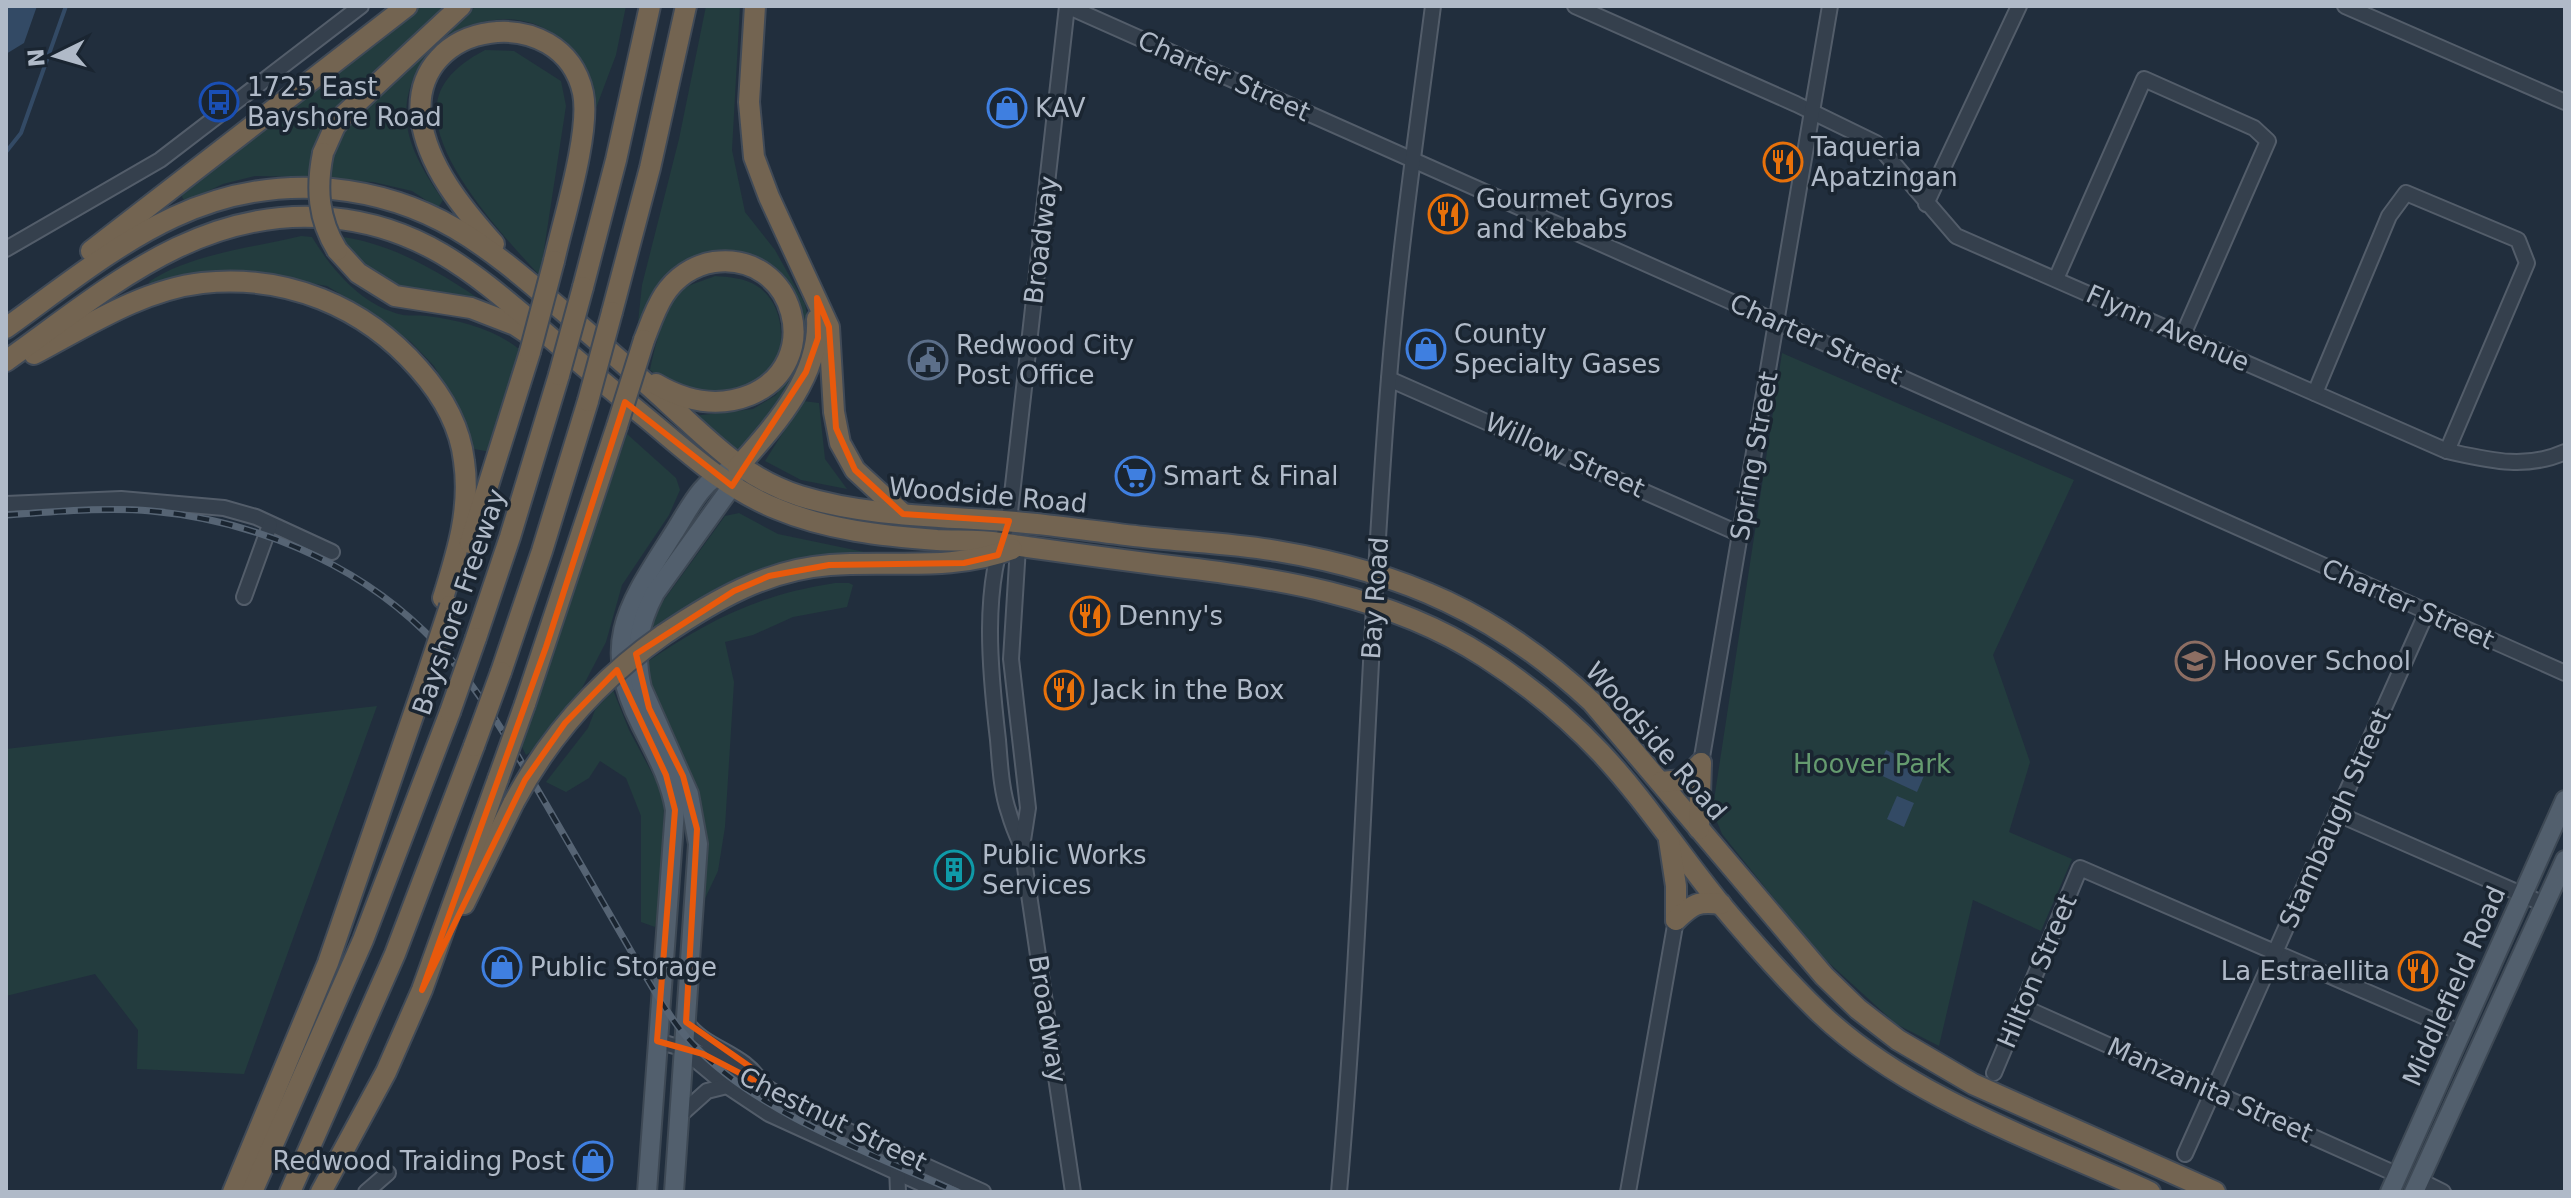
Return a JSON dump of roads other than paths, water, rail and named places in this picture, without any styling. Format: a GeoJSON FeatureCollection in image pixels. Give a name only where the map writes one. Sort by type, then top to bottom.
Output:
{"type":"FeatureCollection","features":[{"type":"Feature","properties":{"kind":"highway"},"geometry":{"type":"LineString","coordinates":[[6,328],[62,273],[407,6]]}},
{"type":"Feature","properties":{"kind":"highway"},"geometry":{"type":"LineString","coordinates":[[461,6],[359,99],[335,126],[323,153],[318,182],[321,212],[330,239],[358,273],[395,296],[471,308],[515,325],[635,410]]}},
{"type":"Feature","properties":{"kind":"highway","name":"Bayshore Freeway"},"geometry":{"type":"LineString","coordinates":[[252,1192],[363,940],[476,638],[559,375],[619,145],[650,6]]}},
{"type":"Feature","properties":{"kind":"highway"},"geometry":{"type":"LineString","coordinates":[[290,1192],[395,954],[501,672],[542,551],[612,312],[650,168],[686,6]]}},
{"type":"Feature","properties":{"kind":"highway"},"geometry":{"type":"LineString","coordinates":[[755,6],[749,102],[754,157],[769,197],[829,327],[834,412],[840,443],[855,470],[903,514]]}},
{"type":"Feature","properties":{"kind":"highway"},"geometry":{"type":"LineString","coordinates":[[233,1192],[328,963],[382,805],[530,352],[583,130],[584,97],[580,80],[565,55],[541,36],[512,28],[485,29],[461,40],[439,57],[425,81],[422,122],[435,161],[456,197],[493,243],[538,290]]}},
{"type":"Feature","properties":{"kind":"highway","name":"Woodside Road"},"geometry":{"type":"LineString","coordinates":[[6,328],[110,253],[165,220],[225,197],[289,188],[353,192],[415,208],[482,244],[538,290],[628,367],[735,476],[774,508],[837,527],[897,537],[1255,577],[1319,589],[1374,604],[1448,635],[1532,691],[1575,727],[1606,758],[1721,904],[1820,1012],[1887,1066],[1932,1093],[2150,1192]]}},
{"type":"Feature","properties":{"kind":"highway","name":"Woodside Road"},"geometry":{"type":"LineString","coordinates":[[6,361],[143,265],[196,237],[252,221],[291,216],[329,217],[368,223],[405,234],[458,262],[713,475],[735,476],[841,506],[1273,550],[1376,572],[1441,598],[1494,626],[1562,673],[1592,702],[1824,976],[1858,1009],[1898,1040],[1973,1084],[2215,1192]]}},
{"type":"Feature","properties":{"kind":"highway"},"geometry":{"type":"LineString","coordinates":[[321,1192],[386,1072],[422,990],[525,704],[617,426],[644,340],[665,294],[685,273],[708,263],[733,261],[759,270],[781,290],[793,318],[792,346],[782,369],[764,388],[741,398],[714,403],[689,399],[660,387],[628,367]]}},
{"type":"Feature","properties":{"kind":"highway"},"geometry":{"type":"LineString","coordinates":[[6,369],[122,308],[159,293],[200,283],[261,283],[306,292],[344,308],[377,328],[411,359],[437,392],[455,426],[464,460],[466,501],[446,602]]}},
{"type":"Feature","properties":{"kind":"highway"},"geometry":{"type":"LineString","coordinates":[[735,476],[776,422],[806,372],[818,338],[817,298]]}},
{"type":"Feature","properties":{"kind":"highway"},"geometry":{"type":"LineString","coordinates":[[422,990],[538,759],[580,706],[626,663],[663,635],[734,591],[786,572],[829,565],[964,563],[1005,548]]}},
{"type":"Feature","properties":{"kind":"highway"},"geometry":{"type":"LineString","coordinates":[[1661,782],[1683,780],[1701,763]]}},
{"type":"Feature","properties":{"kind":"highway"},"geometry":{"type":"LineString","coordinates":[[1699,829],[1701,763]]}},
{"type":"Feature","properties":{"kind":"highway"},"geometry":{"type":"LineString","coordinates":[[1669,836],[1676,886],[1676,920]]}},
{"type":"Feature","properties":{"kind":"highway"},"geometry":{"type":"LineString","coordinates":[[1676,920],[1691,905],[1706,902],[1721,904]]}},
{"type":"Feature","properties":{"kind":"main road"},"geometry":{"type":"LineString","coordinates":[[647,1192],[675,810],[666,775],[626,693],[621,673],[621,637],[630,604],[640,586],[713,475]]}},
{"type":"Feature","properties":{"kind":"main road"},"geometry":{"type":"LineString","coordinates":[[674,1192],[697,829],[683,776],[642,688],[637,640],[655,593],[735,476]]}},
{"type":"Feature","properties":{"kind":"main road","name":"Middlefield Road"},"geometry":{"type":"LineString","coordinates":[[2394,1183],[2565,800]]}},
{"type":"Feature","properties":{"kind":"main road","name":"Middlefield Road"},"geometry":{"type":"LineString","coordinates":[[2416,1186],[2565,860]]}},
{"type":"Feature","properties":{"kind":"street"},"geometry":{"type":"LineString","coordinates":[[6,249],[160,160],[361,6]]}},
{"type":"Feature","properties":{"kind":"street","name":"Charter Street"},"geometry":{"type":"LineString","coordinates":[[1067,6],[1777,321],[2426,614],[2565,673]]}},
{"type":"Feature","properties":{"kind":"street","name":"Broadway"},"geometry":{"type":"LineString","coordinates":[[1067,6],[1009,521],[991,627],[992,690],[1008,810],[1022,847],[1073,1192]]}},
{"type":"Feature","properties":{"kind":"street","name":"Bay Road"},"geometry":{"type":"LineString","coordinates":[[1339,1192],[1358,935],[1374,604],[1389,379],[1433,6]]}},
{"type":"Feature","properties":{"kind":"street","name":"Flynn Avenue"},"geometry":{"type":"LineString","coordinates":[[1575,6],[1876,143],[1956,236],[2447,451],[2502,464],[2538,461],[2565,452]]}},
{"type":"Feature","properties":{"kind":"street","name":"Spring Street"},"geometry":{"type":"LineString","coordinates":[[1701,763],[1830,6]]}},
{"type":"Feature","properties":{"kind":"street"},"geometry":{"type":"LineString","coordinates":[[1926,204],[2019,6]]}},
{"type":"Feature","properties":{"kind":"street"},"geometry":{"type":"LineString","coordinates":[[2345,6],[2565,102]]}},
{"type":"Feature","properties":{"kind":"street"},"geometry":{"type":"LineString","coordinates":[[2056,279],[2144,79],[2254,128],[2268,141],[2183,335]]}},
{"type":"Feature","properties":{"kind":"street"},"geometry":{"type":"LineString","coordinates":[[2315,393],[2389,216],[2406,193],[2518,240],[2527,263],[2447,451]]}},
{"type":"Feature","properties":{"kind":"street","name":"Willow Street"},"geometry":{"type":"LineString","coordinates":[[1389,379],[1740,534]]}},
{"type":"Feature","properties":{"kind":"street"},"geometry":{"type":"LineString","coordinates":[[6,504],[149,500],[224,508],[240,511],[332,552]]}},
{"type":"Feature","properties":{"kind":"street"},"geometry":{"type":"LineString","coordinates":[[244,597],[270,525]]}},
{"type":"Feature","properties":{"kind":"street","name":"Broadway"},"geometry":{"type":"LineString","coordinates":[[1005,548],[1011,659],[1028,808],[1022,847]]}},
{"type":"Feature","properties":{"kind":"street","name":"Stambaugh Street"},"geometry":{"type":"LineString","coordinates":[[2185,1154],[2426,614]]}},
{"type":"Feature","properties":{"kind":"street"},"geometry":{"type":"LineString","coordinates":[[2338,814],[2544,904]]}},
{"type":"Feature","properties":{"kind":"street","name":"Hilton Street"},"geometry":{"type":"LineString","coordinates":[[1994,1073],[2080,868],[2275,952]]}},
{"type":"Feature","properties":{"kind":"street"},"geometry":{"type":"LineString","coordinates":[[1628,1192],[1676,920]]}},
{"type":"Feature","properties":{"kind":"street"},"geometry":{"type":"LineString","coordinates":[[2275,952],[2462,1033]]}},
{"type":"Feature","properties":{"kind":"street","name":"Manzanita Street"},"geometry":{"type":"LineString","coordinates":[[2023,1007],[2213,1091],[2394,1183]]}},
{"type":"Feature","properties":{"kind":"street"},"geometry":{"type":"LineString","coordinates":[[686,1022],[703,1040],[734,1054],[756,1071],[763,1085]]}},
{"type":"Feature","properties":{"kind":"street","name":"Chestnut Street"},"geometry":{"type":"LineString","coordinates":[[657,1041],[722,1062],[749,1082],[763,1085],[802,1110],[983,1192]]}},
{"type":"Feature","properties":{"kind":"street","name":"Chestnut Street"},"geometry":{"type":"LineString","coordinates":[[682,1049],[727,1086],[769,1114],[935,1190]]}},
{"type":"Feature","properties":{"kind":"street"},"geometry":{"type":"LineString","coordinates":[[678,1117],[707,1091],[727,1086]]}},
{"type":"Feature","properties":{"kind":"street"},"geometry":{"type":"LineString","coordinates":[[898,1192],[900,1154]]}},
{"type":"Feature","properties":{"kind":"street"},"geometry":{"type":"LineString","coordinates":[[366,1192],[388,1173]]}},
{"type":"Feature","properties":{"kind":"street"},"geometry":{"type":"LineString","coordinates":[[2416,1186],[2443,1192]]}},
{"type":"Feature","properties":{"kind":"street"},"geometry":{"type":"LineString","coordinates":[[915,1192],[922,1187],[935,1190]]}},
{"type":"Feature","properties":{"kind":"water"},"geometry":{"type":"Polygon","coordinates":[[[6,6],[37,6],[24,43],[6,54],[6,6]]]}},
{"type":"Feature","properties":{"kind":"water"},"geometry":{"type":"Polygon","coordinates":[[[1886,750],[1927,769],[1917,792],[1876,773],[1886,750]]]}},
{"type":"Feature","properties":{"kind":"water"},"geometry":{"type":"Polygon","coordinates":[[[1897,796],[1914,803],[1904,827],[1887,819],[1897,796]]]}},
{"type":"Feature","properties":{"kind":"waterway"},"geometry":{"type":"LineString","coordinates":[[6,152],[21,133],[66,6]]}},
{"type":"Feature","properties":{"kind":"railway"},"geometry":{"type":"LineString","coordinates":[[6,515],[78,510],[151,511],[226,524],[298,548],[365,584],[396,606],[443,650],[491,713],[643,972],[692,1043],[718,1068],[781,1111],[957,1192]]}},
{"type":"Feature","properties":{"kind":"place","name":"1725 East Bayshore Road"},"geometry":{"type":"Point","coordinates":[219,102]}},
{"type":"Feature","properties":{"kind":"place","name":"KAV"},"geometry":{"type":"Point","coordinates":[1007,108]}},
{"type":"Feature","properties":{"kind":"place","name":"Taqueria Apatzingan"},"geometry":{"type":"Point","coordinates":[1783,162]}},
{"type":"Feature","properties":{"kind":"place","name":"Gourmet Gyros and Kebabs"},"geometry":{"type":"Point","coordinates":[1448,214]}},
{"type":"Feature","properties":{"kind":"place","name":"County Specialty Gases"},"geometry":{"type":"Point","coordinates":[1426,349]}},
{"type":"Feature","properties":{"kind":"place","name":"Redwood City Post Office"},"geometry":{"type":"Point","coordinates":[928,360]}},
{"type":"Feature","properties":{"kind":"place","name":"Smart & Final"},"geometry":{"type":"Point","coordinates":[1135,476]}},
{"type":"Feature","properties":{"kind":"place","name":"Denny's"},"geometry":{"type":"Point","coordinates":[1090,616]}},
{"type":"Feature","properties":{"kind":"place","name":"Hoover School"},"geometry":{"type":"Point","coordinates":[2195,661]}},
{"type":"Feature","properties":{"kind":"place","name":"Jack in the Box"},"geometry":{"type":"Point","coordinates":[1064,690]}},
{"type":"Feature","properties":{"kind":"place","name":"Public Works Services"},"geometry":{"type":"Point","coordinates":[954,870]}},
{"type":"Feature","properties":{"kind":"place","name":"Public Storage"},"geometry":{"type":"Point","coordinates":[502,967]}},
{"type":"Feature","properties":{"kind":"place","name":"La Estraellita"},"geometry":{"type":"Point","coordinates":[2418,971]}},
{"type":"Feature","properties":{"kind":"place","name":"Redwood Traiding Post"},"geometry":{"type":"Point","coordinates":[593,1161]}},
{"type":"Feature","properties":{"kind":"park label","name":"Hoover Park"},"geometry":{"type":"Point","coordinates":[1872,764]}}]}
